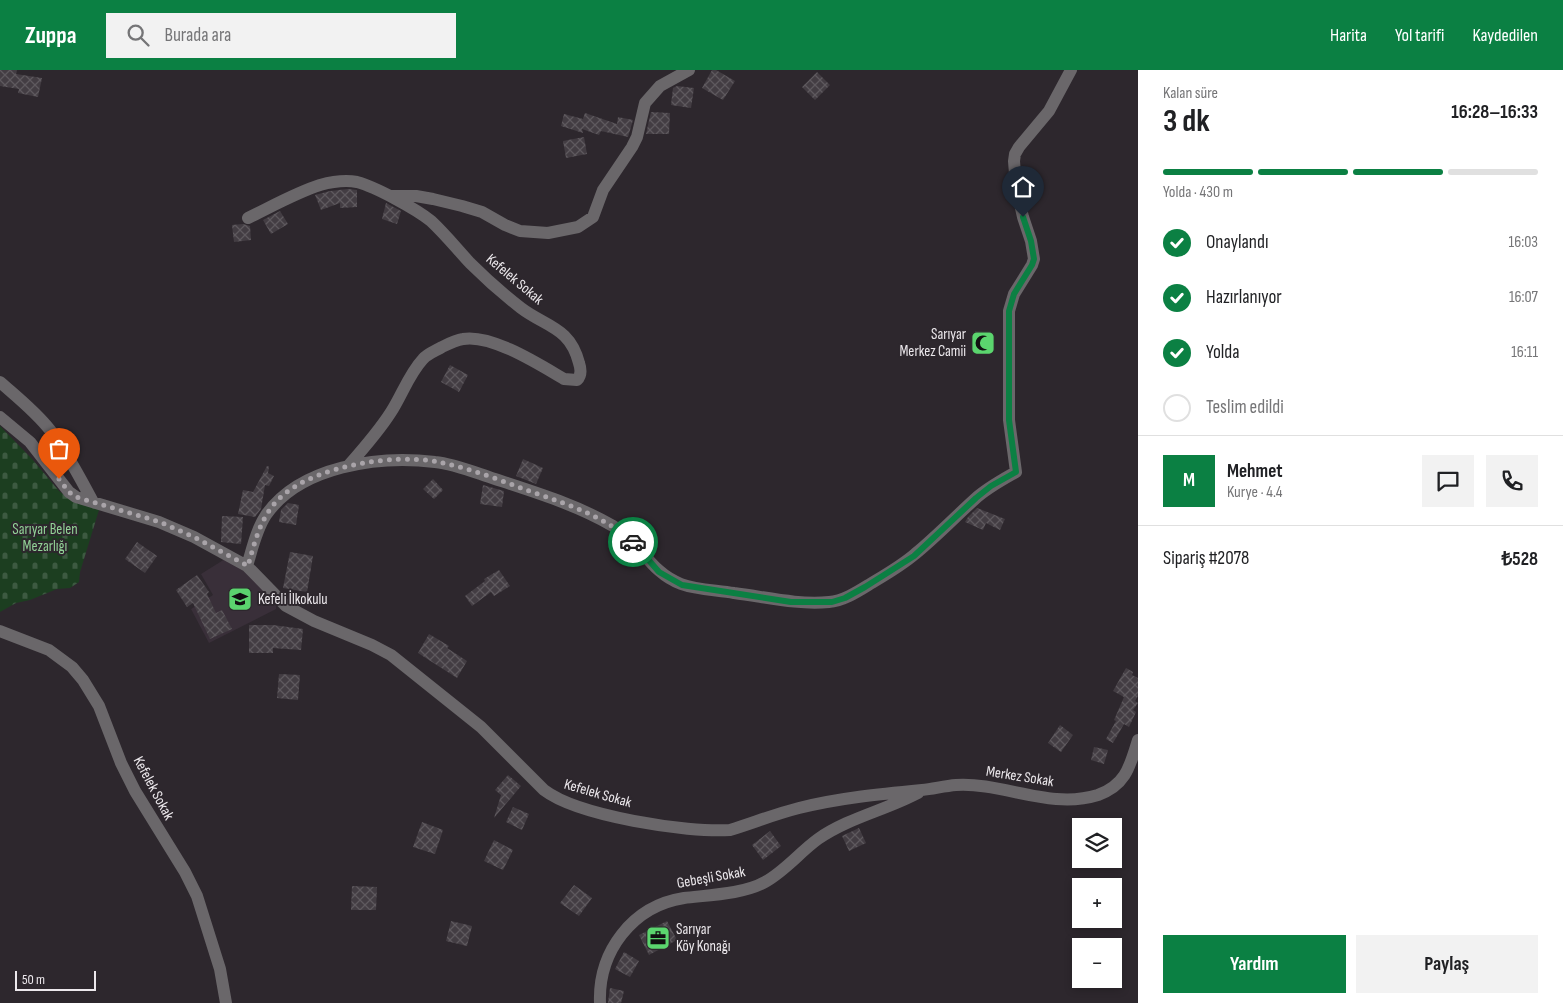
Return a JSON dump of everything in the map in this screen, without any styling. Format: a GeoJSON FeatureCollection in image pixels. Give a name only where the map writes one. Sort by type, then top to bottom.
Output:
{"type":"FeatureCollection","features":[{"type":"Feature","properties":{"kind":"street"},"geometry":{"type":"LineString","coordinates":[[391,196],[425,198],[462,206],[482,212],[520,231],[548,232],[578,227],[593,218],[603,190],[632,147],[637,137],[645,102],[667,80],[688,70]]}},
{"type":"Feature","properties":{"kind":"street"},"geometry":{"type":"LineString","coordinates":[[248,566],[264,517],[281,497],[298,484],[324,472],[349,465],[415,460],[437,462],[463,469],[591,514],[616,528],[635,544],[659,572],[682,585],[791,602],[832,602],[845,598],[865,587],[914,556],[976,498],[991,486],[1016,472],[1009,420],[1009,311],[1014,294],[1034,259],[1031,241],[1019,201],[1014,162],[1019,147],[1049,111],[1071,70]]}},
{"type":"Feature","properties":{"kind":"street","name":"Kefelek Sokak"},"geometry":{"type":"LineString","coordinates":[[248,218],[303,191],[321,185],[340,182],[356,182],[391,196],[430,220],[470,262],[510,299],[531,315],[560,330],[577,353],[581,369],[580,377],[576,380],[564,379],[526,356],[491,342],[468,339],[447,345],[424,358],[415,368],[404,391],[381,428],[349,465]]}},
{"type":"Feature","properties":{"kind":"street"},"geometry":{"type":"LineString","coordinates":[[0,382],[37,415],[50,430],[93,502]]}},
{"type":"Feature","properties":{"kind":"street","name":"Kefelek Sokak"},"geometry":{"type":"LineString","coordinates":[[0,417],[30,442],[69,492],[76,497],[160,522],[194,537],[248,566],[286,606],[372,645],[401,662],[481,727],[552,796],[569,804],[664,826],[719,831],[730,830],[797,808],[829,801],[863,795],[924,790]]}},
{"type":"Feature","properties":{"kind":"street","name":"Kefelek Sokak"},"geometry":{"type":"LineString","coordinates":[[0,631],[49,650],[72,667],[87,686],[99,706],[121,763],[135,791],[185,872],[197,896],[220,969],[226,1003]]}},
{"type":"Feature","properties":{"kind":"street","name":"Merkez Sokak"},"geometry":{"type":"LineString","coordinates":[[924,790],[956,785],[984,785],[1042,798],[1084,798],[1100,794],[1119,783],[1128,771],[1138,740]]}},
{"type":"Feature","properties":{"kind":"street","name":"Gebeşli Sokak"},"geometry":{"type":"LineString","coordinates":[[600,1003],[602,975],[613,946],[623,930],[646,911],[682,898],[745,889],[765,882],[794,861],[818,839],[844,823],[897,804],[924,790]]}},
{"type":"Feature","properties":{"kind":"shaded area","name":"Kefeli İlkokulu"},"geometry":{"type":"Polygon","coordinates":[[[225,559],[246,570],[276,603],[276,609],[209,643],[191,609],[213,595],[201,574],[225,559]]]}},
{"type":"Feature","properties":{"kind":"green space","name":"Sarıyar Belen Mezarlığı"},"geometry":{"type":"Polygon","coordinates":[[[0,426],[33,460],[59,491],[68,498],[99,510],[80,572],[79,582],[70,588],[57,589],[30,600],[16,603],[0,612],[0,426]]]}},
{"type":"Feature","properties":{"kind":"building"},"geometry":{"type":"Polygon","coordinates":[[[0,70],[17,70],[16,74],[42,78],[38,97],[18,93],[19,89],[0,86],[0,70]]]}},
{"type":"Feature","properties":{"kind":"building"},"geometry":{"type":"Polygon","coordinates":[[[712,70],[716,70],[735,81],[723,100],[702,88],[712,70]]]}},
{"type":"Feature","properties":{"kind":"building"},"geometry":{"type":"Polygon","coordinates":[[[817,72],[830,85],[815,100],[802,87],[817,72]]]}},
{"type":"Feature","properties":{"kind":"building"},"geometry":{"type":"Polygon","coordinates":[[[677,86],[694,88],[691,108],[671,105],[673,88],[677,86]]]}},
{"type":"Feature","properties":{"kind":"building"},"geometry":{"type":"Polygon","coordinates":[[[651,112],[670,113],[669,134],[646,134],[651,112]]]}},
{"type":"Feature","properties":{"kind":"building"},"geometry":{"type":"Polygon","coordinates":[[[585,113],[617,124],[618,117],[633,120],[628,137],[601,131],[599,135],[582,129],[583,133],[561,126],[564,114],[583,119],[585,113]]]}},
{"type":"Feature","properties":{"kind":"building"},"geometry":{"type":"Polygon","coordinates":[[[584,137],[587,154],[566,158],[563,141],[584,137]]]}},
{"type":"Feature","properties":{"kind":"building"},"geometry":{"type":"Polygon","coordinates":[[[348,189],[357,190],[357,207],[340,208],[340,203],[321,210],[315,195],[348,189]]]}},
{"type":"Feature","properties":{"kind":"building"},"geometry":{"type":"Polygon","coordinates":[[[386,203],[401,211],[397,224],[382,219],[386,203]]]}},
{"type":"Feature","properties":{"kind":"building"},"geometry":{"type":"Polygon","coordinates":[[[280,211],[288,224],[271,234],[263,220],[280,211]]]}},
{"type":"Feature","properties":{"kind":"building"},"geometry":{"type":"Polygon","coordinates":[[[243,224],[250,226],[251,240],[234,242],[232,225],[243,224]]]}},
{"type":"Feature","properties":{"kind":"building","name":"Sarıyar Merkez Camii"},"geometry":{"type":"Polygon","coordinates":[[[975,331],[993,333],[990,354],[973,352],[975,331]]]}},
{"type":"Feature","properties":{"kind":"building"},"geometry":{"type":"Polygon","coordinates":[[[450,365],[468,375],[459,392],[441,382],[450,365]]]}},
{"type":"Feature","properties":{"kind":"building"},"geometry":{"type":"Polygon","coordinates":[[[523,459],[543,468],[536,484],[516,476],[523,459]]]}},
{"type":"Feature","properties":{"kind":"building"},"geometry":{"type":"Polygon","coordinates":[[[267,466],[269,466],[268,473],[274,476],[269,486],[265,485],[261,509],[255,517],[238,514],[243,490],[253,492],[267,466]]]}},
{"type":"Feature","properties":{"kind":"building"},"geometry":{"type":"Polygon","coordinates":[[[433,479],[443,490],[434,499],[423,489],[433,479]]]}},
{"type":"Feature","properties":{"kind":"building"},"geometry":{"type":"Polygon","coordinates":[[[483,485],[504,491],[502,507],[480,504],[483,485]]]}},
{"type":"Feature","properties":{"kind":"building"},"geometry":{"type":"Polygon","coordinates":[[[288,503],[299,505],[296,525],[279,522],[281,510],[288,503]]]}},
{"type":"Feature","properties":{"kind":"building"},"geometry":{"type":"Polygon","coordinates":[[[977,508],[1005,519],[1000,530],[986,523],[983,530],[965,522],[977,508]]]}},
{"type":"Feature","properties":{"kind":"building"},"geometry":{"type":"Polygon","coordinates":[[[222,516],[243,517],[241,544],[221,542],[222,516]]]}},
{"type":"Feature","properties":{"kind":"building"},"geometry":{"type":"Polygon","coordinates":[[[137,542],[157,556],[145,573],[125,559],[137,542]]]}},
{"type":"Feature","properties":{"kind":"building"},"geometry":{"type":"Polygon","coordinates":[[[290,552],[313,556],[307,592],[283,588],[290,552]]]}},
{"type":"Feature","properties":{"kind":"building"},"geometry":{"type":"Polygon","coordinates":[[[499,570],[510,586],[494,596],[491,592],[472,606],[465,596],[485,581],[484,579],[499,570]]]}},
{"type":"Feature","properties":{"kind":"building"},"geometry":{"type":"Polygon","coordinates":[[[197,575],[209,592],[207,594],[216,613],[222,610],[232,629],[210,639],[193,603],[187,607],[176,590],[197,575]]]}},
{"type":"Feature","properties":{"kind":"building"},"geometry":{"type":"Polygon","coordinates":[[[249,625],[273,625],[303,629],[301,650],[273,648],[273,653],[249,653],[249,625]]]}},
{"type":"Feature","properties":{"kind":"building"},"geometry":{"type":"Polygon","coordinates":[[[429,634],[449,646],[447,648],[467,661],[457,678],[418,653],[429,634]]]}},
{"type":"Feature","properties":{"kind":"building"},"geometry":{"type":"Polygon","coordinates":[[[1126,668],[1133,672],[1132,675],[1138,678],[1138,696],[1135,701],[1138,703],[1133,710],[1136,712],[1129,727],[1124,724],[1113,743],[1106,739],[1116,721],[1114,720],[1124,697],[1113,691],[1126,668]]]}},
{"type":"Feature","properties":{"kind":"building"},"geometry":{"type":"Polygon","coordinates":[[[279,674],[300,675],[298,700],[277,698],[279,674]]]}},
{"type":"Feature","properties":{"kind":"building"},"geometry":{"type":"Polygon","coordinates":[[[1060,725],[1073,735],[1061,752],[1048,743],[1060,725]]]}},
{"type":"Feature","properties":{"kind":"building"},"geometry":{"type":"Polygon","coordinates":[[[1094,747],[1108,750],[1104,764],[1091,760],[1094,747]]]}},
{"type":"Feature","properties":{"kind":"building"},"geometry":{"type":"Polygon","coordinates":[[[508,775],[521,786],[494,818],[501,795],[495,790],[508,775]]]}},
{"type":"Feature","properties":{"kind":"building"},"geometry":{"type":"Polygon","coordinates":[[[513,807],[529,814],[522,830],[506,822],[513,807]]]}},
{"type":"Feature","properties":{"kind":"building"},"geometry":{"type":"Polygon","coordinates":[[[422,822],[443,830],[435,854],[413,847],[422,822]]]}},
{"type":"Feature","properties":{"kind":"building"},"geometry":{"type":"Polygon","coordinates":[[[859,828],[866,843],[849,851],[842,836],[859,828]]]}},
{"type":"Feature","properties":{"kind":"building"},"geometry":{"type":"Polygon","coordinates":[[[770,831],[781,846],[763,860],[752,845],[770,831]]]}},
{"type":"Feature","properties":{"kind":"building"},"geometry":{"type":"Polygon","coordinates":[[[494,840],[513,850],[503,870],[484,861],[494,840]]]}},
{"type":"Feature","properties":{"kind":"building"},"geometry":{"type":"Polygon","coordinates":[[[574,885],[592,898],[579,916],[560,903],[574,885]]]}},
{"type":"Feature","properties":{"kind":"building"},"geometry":{"type":"Polygon","coordinates":[[[352,886],[377,887],[376,910],[351,910],[352,886]]]}},
{"type":"Feature","properties":{"kind":"building"},"geometry":{"type":"Polygon","coordinates":[[[451,921],[472,926],[467,946],[446,941],[451,921]]]}},
{"type":"Feature","properties":{"kind":"building","name":"Sarıyar Köy Konağı"},"geometry":{"type":"Polygon","coordinates":[[[667,921],[677,940],[649,955],[639,935],[667,921]]]}},
{"type":"Feature","properties":{"kind":"building"},"geometry":{"type":"Polygon","coordinates":[[[624,952],[639,961],[630,977],[615,969],[624,952]]]}},
{"type":"Feature","properties":{"kind":"building"},"geometry":{"type":"Polygon","coordinates":[[[610,988],[624,991],[621,1003],[608,1003],[610,988]]]}},
{"type":"Feature","properties":{"kind":"way so far"},"geometry":{"type":"LineString","coordinates":[[59,479],[69,492],[76,497],[160,522],[194,537],[248,566],[264,517],[281,497],[298,484],[324,472],[349,465],[385,461],[415,460],[437,462],[463,469],[591,514],[616,528],[633,542]]}},
{"type":"Feature","properties":{"kind":"place","name":"Sarıyar Merkez Camii"},"geometry":{"type":"Point","coordinates":[983,343]}},
{"type":"Feature","properties":{"kind":"place","name":"Kefeli İlkokulu"},"geometry":{"type":"Point","coordinates":[240,599]}},
{"type":"Feature","properties":{"kind":"place","name":"Sarıyar Köy Konağı"},"geometry":{"type":"Point","coordinates":[658,938]}},
{"type":"Feature","properties":{"kind":"route"},"geometry":{"type":"LineString","coordinates":[[633,542],[659,572],[682,585],[791,602],[832,602],[845,598],[865,587],[914,556],[976,498],[991,486],[1016,472],[1009,420],[1009,311],[1014,294],[1034,259],[1031,241],[1023,217]]}}]}
